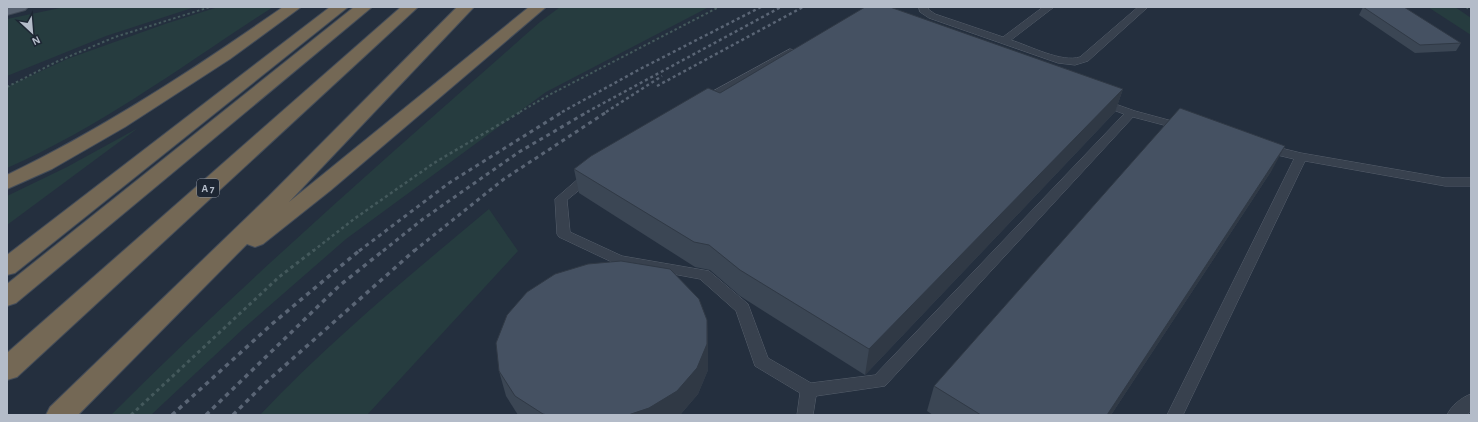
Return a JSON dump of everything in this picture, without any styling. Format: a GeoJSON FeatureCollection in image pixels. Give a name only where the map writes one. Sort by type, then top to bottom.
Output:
{"type":"FeatureCollection","features":[{"type":"Feature","properties":{"kind":"highway"},"geometry":{"type":"LineString","coordinates":[[7,183],[39,168],[133,116],[209,67],[293,7]]}},
{"type":"Feature","properties":{"kind":"highway"},"geometry":{"type":"LineString","coordinates":[[7,267],[340,7]]}},
{"type":"Feature","properties":{"kind":"highway"},"geometry":{"type":"LineString","coordinates":[[7,297],[364,7]]}},
{"type":"Feature","properties":{"kind":"highway","name":"A 7"},"geometry":{"type":"LineString","coordinates":[[7,369],[410,7]]}},
{"type":"Feature","properties":{"kind":"highway"},"geometry":{"type":"LineString","coordinates":[[60,415],[183,295],[466,7]]}},
{"type":"Feature","properties":{"kind":"highway"},"geometry":{"type":"LineString","coordinates":[[183,295],[324,185],[538,7]]}},
{"type":"Feature","properties":{"kind":"main road"},"geometry":{"type":"LineString","coordinates":[[7,10],[20,7]]}},
{"type":"Feature","properties":{"kind":"lane"},"geometry":{"type":"LineString","coordinates":[[924,7],[923,10],[932,16],[1062,61],[1075,62],[1084,59],[1143,7]]}},
{"type":"Feature","properties":{"kind":"lane"},"geometry":{"type":"LineString","coordinates":[[1004,41],[1049,7]]}},
{"type":"Feature","properties":{"kind":"lane"},"geometry":{"type":"LineString","coordinates":[[689,106],[800,47]]}},
{"type":"Feature","properties":{"kind":"lane"},"geometry":{"type":"LineString","coordinates":[[1086,96],[1131,113],[1197,130]]}},
{"type":"Feature","properties":{"kind":"lane"},"geometry":{"type":"LineString","coordinates":[[602,165],[561,199],[564,234],[619,260],[704,275],[743,308],[762,362],[809,390],[879,381],[1131,113]]}},
{"type":"Feature","properties":{"kind":"lane"},"geometry":{"type":"LineString","coordinates":[[1249,144],[1301,157],[1445,182],[1471,182]]}},
{"type":"Feature","properties":{"kind":"lane"},"geometry":{"type":"LineString","coordinates":[[1175,415],[1301,157]]}},
{"type":"Feature","properties":{"kind":"lane"},"geometry":{"type":"LineString","coordinates":[[805,415],[809,390]]}},
{"type":"Feature","properties":{"kind":"lane"},"geometry":{"type":"LineString","coordinates":[[1455,415],[1471,401]]}},
{"type":"Feature","properties":{"kind":"path"},"geometry":{"type":"LineString","coordinates":[[7,87],[56,62],[115,37],[210,7]]}},
{"type":"Feature","properties":{"kind":"path"},"geometry":{"type":"LineString","coordinates":[[131,415],[279,277],[354,219],[428,168],[549,95],[719,7]]}},
{"type":"Feature","properties":{"kind":"path"},"geometry":{"type":"LineString","coordinates":[[1466,7],[1471,10]]}},
{"type":"Feature","properties":{"kind":"green space"},"geometry":{"type":"Polygon","coordinates":[[[65,7],[195,7],[106,36],[7,76],[7,19],[65,7]]]}},
{"type":"Feature","properties":{"kind":"green space"},"geometry":{"type":"Polygon","coordinates":[[[218,7],[273,7],[143,93],[77,133],[7,168],[7,87],[67,59],[218,7]]]}},
{"type":"Feature","properties":{"kind":"green space"},"geometry":{"type":"Polygon","coordinates":[[[560,7],[709,7],[546,92],[346,239],[244,328],[151,415],[111,415],[215,314],[322,215],[540,22],[560,7]]]}},
{"type":"Feature","properties":{"kind":"green space"},"geometry":{"type":"Polygon","coordinates":[[[1428,7],[1455,7],[1471,18],[1471,35],[1428,7]]]}},
{"type":"Feature","properties":{"kind":"green space"},"geometry":{"type":"Polygon","coordinates":[[[138,128],[7,225],[7,196],[67,167],[138,128]]]}},
{"type":"Feature","properties":{"kind":"green space"},"geometry":{"type":"Polygon","coordinates":[[[489,209],[518,251],[367,415],[260,415],[343,334],[489,209]]]}},
{"type":"Feature","properties":{"kind":"building"},"geometry":{"type":"Polygon","coordinates":[[[865,7],[890,7],[1123,89],[869,349],[740,270],[709,245],[694,242],[574,169],[591,156],[708,88],[720,93],[865,7]]]}},
{"type":"Feature","properties":{"kind":"building"},"geometry":{"type":"Polygon","coordinates":[[[1363,7],[1404,7],[1461,43],[1420,45],[1363,7]]]}},
{"type":"Feature","properties":{"kind":"building"},"geometry":{"type":"Polygon","coordinates":[[[1180,108],[1285,146],[1107,415],[981,415],[934,386],[1180,108]]]}},
{"type":"Feature","properties":{"kind":"building"},"geometry":{"type":"Polygon","coordinates":[[[621,261],[670,269],[699,299],[707,320],[707,344],[697,368],[677,391],[649,408],[628,415],[543,414],[515,396],[499,371],[496,343],[507,315],[527,292],[555,274],[588,264],[621,261]]]}},
{"type":"Feature","properties":{"kind":"railway"},"geometry":{"type":"LineString","coordinates":[[562,112],[642,68],[761,7]]}},
{"type":"Feature","properties":{"kind":"railway"},"geometry":{"type":"LineString","coordinates":[[587,112],[781,7]]}},
{"type":"Feature","properties":{"kind":"railway"},"geometry":{"type":"LineString","coordinates":[[657,86],[803,7]]}},
{"type":"Feature","properties":{"kind":"railway"},"geometry":{"type":"LineString","coordinates":[[606,112],[662,76]]}},
{"type":"Feature","properties":{"kind":"railway"},"geometry":{"type":"LineString","coordinates":[[359,251],[449,183],[564,111]]}},
{"type":"Feature","properties":{"kind":"railway"},"geometry":{"type":"LineString","coordinates":[[383,251],[423,219],[519,152],[589,111]]}},
{"type":"Feature","properties":{"kind":"railway"},"geometry":{"type":"LineString","coordinates":[[414,251],[504,179],[608,111]]}},
{"type":"Feature","properties":{"kind":"railway"},"geometry":{"type":"LineString","coordinates":[[172,415],[272,324],[360,250]]}},
{"type":"Feature","properties":{"kind":"railway"},"geometry":{"type":"LineString","coordinates":[[206,415],[339,286],[384,250]]}},
{"type":"Feature","properties":{"kind":"railway"},"geometry":{"type":"LineString","coordinates":[[233,415],[263,385],[415,250]]}}]}
